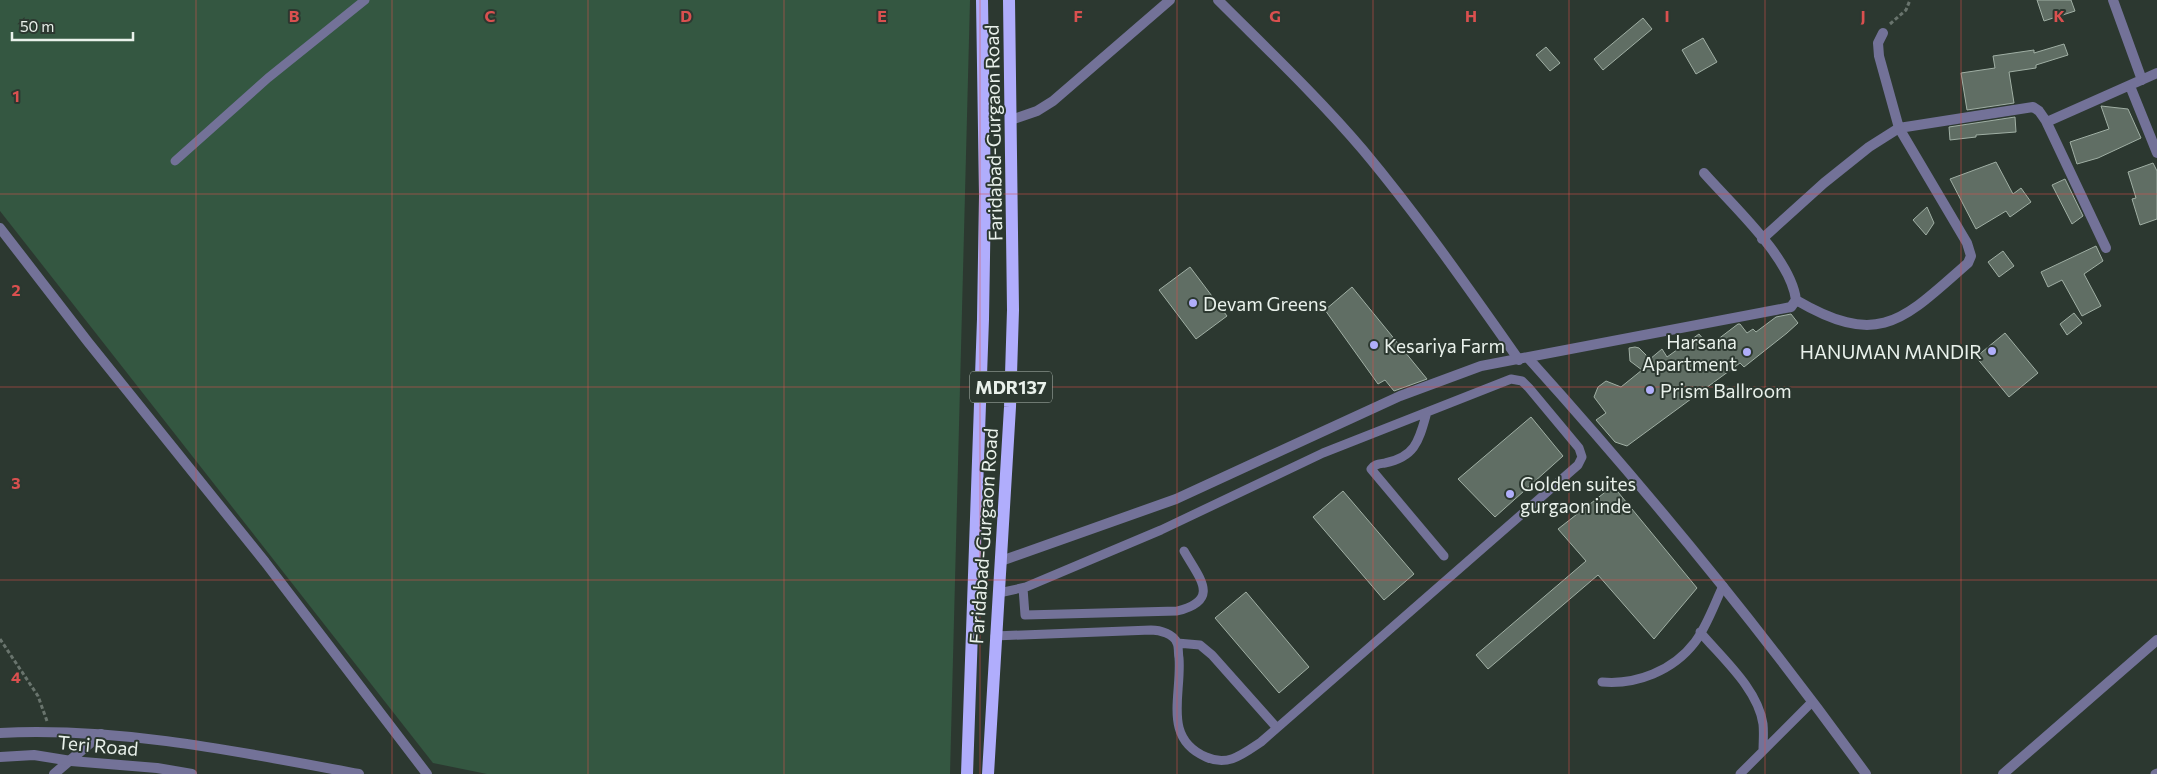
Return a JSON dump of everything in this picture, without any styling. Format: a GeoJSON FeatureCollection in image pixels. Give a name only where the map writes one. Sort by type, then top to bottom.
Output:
{"type":"FeatureCollection","features":[{"type":"Feature","properties":{"kind":"main road","name":"Faridabad-Gurgaon Road"},"geometry":{"type":"LineString","coordinates":[[967,774],[983,319],[985,196],[982,0]]}},
{"type":"Feature","properties":{"kind":"main road","name":"Faridabad-Gurgaon Road"},"geometry":{"type":"LineString","coordinates":[[988,774],[1014,310],[1009,0]]}},
{"type":"Feature","properties":{"kind":"street"},"geometry":{"type":"LineString","coordinates":[[1012,120],[1037,111],[1053,101],[1170,0]]}},
{"type":"Feature","properties":{"kind":"street"},"geometry":{"type":"LineString","coordinates":[[1218,0],[1316,98],[1362,149],[1524,359],[1613,451],[1723,586],[1866,774]]}},
{"type":"Feature","properties":{"kind":"street"},"geometry":{"type":"LineString","coordinates":[[2113,0],[2142,80]]}},
{"type":"Feature","properties":{"kind":"street"},"geometry":{"type":"LineString","coordinates":[[1704,174],[1762,238],[1790,276],[1796,300],[1820,314],[1855,326],[1869,326],[1888,322],[1919,307],[1968,263],[1971,256],[1967,243],[1899,128],[1879,56],[1878,43],[1883,32]]}},
{"type":"Feature","properties":{"kind":"street"},"geometry":{"type":"LineString","coordinates":[[2046,121],[2157,73]]}},
{"type":"Feature","properties":{"kind":"street"},"geometry":{"type":"LineString","coordinates":[[2130,86],[2157,152]]}},
{"type":"Feature","properties":{"kind":"street"},"geometry":{"type":"LineString","coordinates":[[1762,238],[1831,177],[1869,147],[1899,128],[2032,107],[2039,110],[2046,121],[2106,248]]}},
{"type":"Feature","properties":{"kind":"street"},"geometry":{"type":"LineString","coordinates":[[0,228],[94,350],[265,562],[427,774]]}},
{"type":"Feature","properties":{"kind":"street"},"geometry":{"type":"LineString","coordinates":[[1001,562],[1176,498],[1400,396],[1481,366],[1781,310],[1790,307],[1796,300]]}},
{"type":"Feature","properties":{"kind":"street"},"geometry":{"type":"LineString","coordinates":[[2003,774],[2157,640]]}},
{"type":"Feature","properties":{"kind":"street"},"geometry":{"type":"LineString","coordinates":[[0,733],[50,731],[154,739],[359,774]]}},
{"type":"Feature","properties":{"kind":"street"},"geometry":{"type":"LineString","coordinates":[[54,774],[72,761],[101,734]]}},
{"type":"Feature","properties":{"kind":"street","name":"Teri Road"},"geometry":{"type":"LineString","coordinates":[[0,757],[34,756],[157,768],[192,774]]}},
{"type":"Feature","properties":{"kind":"lane"},"geometry":{"type":"LineString","coordinates":[[175,161],[268,78],[365,0]]}},
{"type":"Feature","properties":{"kind":"lane"},"geometry":{"type":"LineString","coordinates":[[999,593],[1023,588],[1161,530],[1323,454],[1512,379],[1522,381],[1579,448],[1582,457],[1578,465],[1277,728],[1241,756],[1225,762],[1213,760],[1198,754],[1180,735],[1177,723],[1179,663],[1177,642]]}},
{"type":"Feature","properties":{"kind":"lane"},"geometry":{"type":"LineString","coordinates":[[1427,412],[1416,446],[1398,460],[1376,464],[1371,469],[1444,556]]}},
{"type":"Feature","properties":{"kind":"lane"},"geometry":{"type":"LineString","coordinates":[[1023,588],[1025,615],[1177,611],[1199,602],[1204,594],[1204,584],[1184,552]]}},
{"type":"Feature","properties":{"kind":"lane"},"geometry":{"type":"LineString","coordinates":[[1602,682],[1622,684],[1639,681],[1684,654],[1700,632],[1723,586]]}},
{"type":"Feature","properties":{"kind":"lane"},"geometry":{"type":"LineString","coordinates":[[995,636],[1156,630],[1169,634],[1177,642],[1200,645],[1212,654],[1277,728]]}},
{"type":"Feature","properties":{"kind":"lane"},"geometry":{"type":"LineString","coordinates":[[1700,632],[1744,683],[1755,703],[1762,723],[1763,751]]}},
{"type":"Feature","properties":{"kind":"lane"},"geometry":{"type":"LineString","coordinates":[[1740,774],[1812,702]]}},
{"type":"Feature","properties":{"kind":"path"},"geometry":{"type":"LineString","coordinates":[[1883,32],[1906,10],[1910,0]]}},
{"type":"Feature","properties":{"kind":"path"},"geometry":{"type":"LineString","coordinates":[[0,639],[38,696],[50,731]]}},
{"type":"Feature","properties":{"kind":"green space"},"geometry":{"type":"Polygon","coordinates":[[[0,0],[970,0],[950,774],[487,774],[433,763],[0,211],[0,0]]]}},
{"type":"Feature","properties":{"kind":"building"},"geometry":{"type":"Polygon","coordinates":[[[2037,0],[2071,0],[2075,11],[2044,21],[2037,0]]]}},
{"type":"Feature","properties":{"kind":"building"},"geometry":{"type":"Polygon","coordinates":[[[1643,18],[1652,29],[1603,70],[1594,59],[1643,18]]]}},
{"type":"Feature","properties":{"kind":"building"},"geometry":{"type":"Polygon","coordinates":[[[1703,38],[1717,62],[1696,74],[1682,50],[1703,38]]]}},
{"type":"Feature","properties":{"kind":"building"},"geometry":{"type":"Polygon","coordinates":[[[2064,44],[2068,55],[2036,65],[2036,68],[2009,72],[2014,103],[1967,110],[1961,73],[1995,68],[1993,56],[2034,50],[2034,53],[2064,44]]]}},
{"type":"Feature","properties":{"kind":"building"},"geometry":{"type":"Polygon","coordinates":[[[1546,47],[1560,63],[1550,71],[1536,55],[1546,47]]]}},
{"type":"Feature","properties":{"kind":"building"},"geometry":{"type":"Polygon","coordinates":[[[2101,106],[2128,109],[2141,138],[2098,158],[2077,164],[2070,142],[2109,129],[2101,106]]]}},
{"type":"Feature","properties":{"kind":"building"},"geometry":{"type":"Polygon","coordinates":[[[2015,117],[2016,132],[1976,135],[1976,137],[1950,140],[1949,127],[2015,117]]]}},
{"type":"Feature","properties":{"kind":"building"},"geometry":{"type":"Polygon","coordinates":[[[1996,162],[2013,194],[2021,188],[2031,202],[2010,217],[2006,211],[1976,229],[1950,179],[1996,162]]]}},
{"type":"Feature","properties":{"kind":"building"},"geometry":{"type":"Polygon","coordinates":[[[2153,163],[2157,171],[2157,219],[2140,225],[2132,199],[2136,198],[2128,172],[2153,163]]]}},
{"type":"Feature","properties":{"kind":"building"},"geometry":{"type":"Polygon","coordinates":[[[2065,179],[2083,216],[2072,224],[2052,185],[2065,179]]]}},
{"type":"Feature","properties":{"kind":"building"},"geometry":{"type":"Polygon","coordinates":[[[1927,207],[1934,223],[1926,235],[1913,220],[1927,207]]]}},
{"type":"Feature","properties":{"kind":"building"},"geometry":{"type":"Polygon","coordinates":[[[2096,246],[2103,261],[2084,274],[2101,306],[2082,316],[2062,280],[2048,287],[2041,272],[2096,246]]]}},
{"type":"Feature","properties":{"kind":"building"},"geometry":{"type":"Polygon","coordinates":[[[2003,251],[2014,266],[1999,277],[1988,262],[2003,251]]]}},
{"type":"Feature","properties":{"kind":"building","name":"Devam Greens"},"geometry":{"type":"Polygon","coordinates":[[[1190,267],[1227,316],[1196,339],[1159,290],[1190,267]]]}},
{"type":"Feature","properties":{"kind":"building","name":"Kesariya Farm"},"geometry":{"type":"Polygon","coordinates":[[[1352,287],[1427,379],[1394,391],[1385,380],[1378,384],[1325,310],[1352,287]]]}},
{"type":"Feature","properties":{"kind":"building"},"geometry":{"type":"Polygon","coordinates":[[[2074,313],[2082,323],[2067,335],[2060,324],[2074,313]]]}},
{"type":"Feature","properties":{"kind":"building","name":"Prism Ballroom"},"geometry":{"type":"Polygon","coordinates":[[[1791,314],[1798,323],[1787,333],[1744,367],[1740,363],[1627,446],[1615,442],[1596,420],[1606,413],[1594,397],[1598,387],[1606,381],[1621,387],[1642,370],[1630,361],[1629,348],[1639,348],[1650,359],[1662,349],[1667,357],[1699,334],[1709,346],[1738,324],[1747,333],[1753,329],[1756,332],[1776,317],[1791,314]]]}},
{"type":"Feature","properties":{"kind":"building"},"geometry":{"type":"Polygon","coordinates":[[[2005,333],[2038,373],[2009,397],[1976,357],[2005,333]]]}},
{"type":"Feature","properties":{"kind":"building"},"geometry":{"type":"Polygon","coordinates":[[[1531,417],[1563,456],[1495,517],[1458,479],[1531,417]]]}},
{"type":"Feature","properties":{"kind":"building"},"geometry":{"type":"Polygon","coordinates":[[[1613,486],[1697,588],[1654,639],[1598,575],[1488,669],[1476,655],[1586,561],[1558,529],[1613,486]]]}},
{"type":"Feature","properties":{"kind":"building"},"geometry":{"type":"Polygon","coordinates":[[[1343,491],[1414,574],[1384,600],[1313,517],[1343,491]]]}},
{"type":"Feature","properties":{"kind":"building"},"geometry":{"type":"Polygon","coordinates":[[[1246,592],[1309,667],[1279,693],[1215,618],[1246,592]]]}},
{"type":"Feature","properties":{"kind":"place","name":"Devam Greens"},"geometry":{"type":"Point","coordinates":[1193,303]}},
{"type":"Feature","properties":{"kind":"place","name":"Kesariya Farm"},"geometry":{"type":"Point","coordinates":[1374,345]}},
{"type":"Feature","properties":{"kind":"place","name":"HANUMAN MANDIR"},"geometry":{"type":"Point","coordinates":[1992,351]}},
{"type":"Feature","properties":{"kind":"place","name":"Harsana Apartment"},"geometry":{"type":"Point","coordinates":[1747,352]}},
{"type":"Feature","properties":{"kind":"place","name":"Prism Ballroom"},"geometry":{"type":"Point","coordinates":[1650,390]}},
{"type":"Feature","properties":{"kind":"place","name":"Golden suites gurgaon inde"},"geometry":{"type":"Point","coordinates":[1510,494]}}]}
